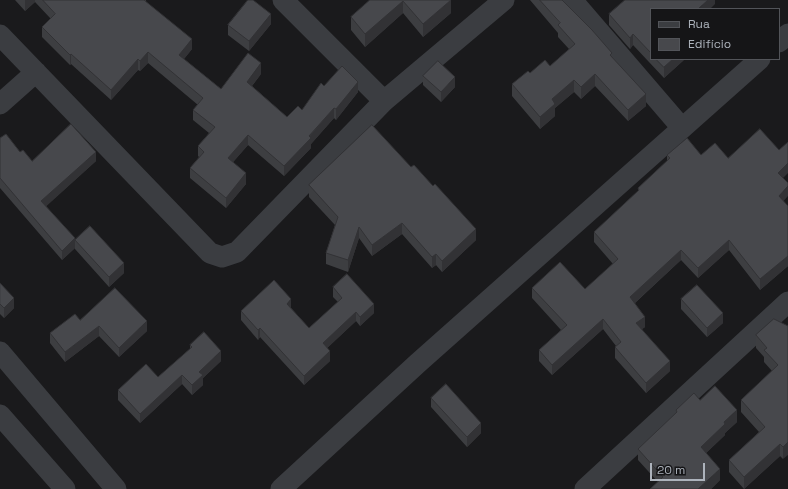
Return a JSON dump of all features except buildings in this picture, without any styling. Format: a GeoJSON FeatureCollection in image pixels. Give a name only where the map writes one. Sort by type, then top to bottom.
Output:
{"type":"FeatureCollection","features":[{"type":"Feature","properties":{"kind":"street"},"geometry":{"type":"LineString","coordinates":[[283,0],[384,101]]}},
{"type":"Feature","properties":{"kind":"street"},"geometry":{"type":"LineString","coordinates":[[0,35],[210,253],[222,257],[237,252],[384,101],[504,0]]}},
{"type":"Feature","properties":{"kind":"street"},"geometry":{"type":"LineString","coordinates":[[572,0],[682,128]]}},
{"type":"Feature","properties":{"kind":"street"},"geometry":{"type":"LineString","coordinates":[[780,41],[788,34]]}},
{"type":"Feature","properties":{"kind":"street"},"geometry":{"type":"LineString","coordinates":[[282,489],[418,363],[759,60]]}},
{"type":"Feature","properties":{"kind":"street"},"geometry":{"type":"LineString","coordinates":[[0,104],[36,72]]}},
{"type":"Feature","properties":{"kind":"street"},"geometry":{"type":"LineString","coordinates":[[585,489],[788,302]]}},
{"type":"Feature","properties":{"kind":"street"},"geometry":{"type":"LineString","coordinates":[[0,352],[116,489]]}},
{"type":"Feature","properties":{"kind":"street"},"geometry":{"type":"LineString","coordinates":[[0,415],[65,489]]}}]}
